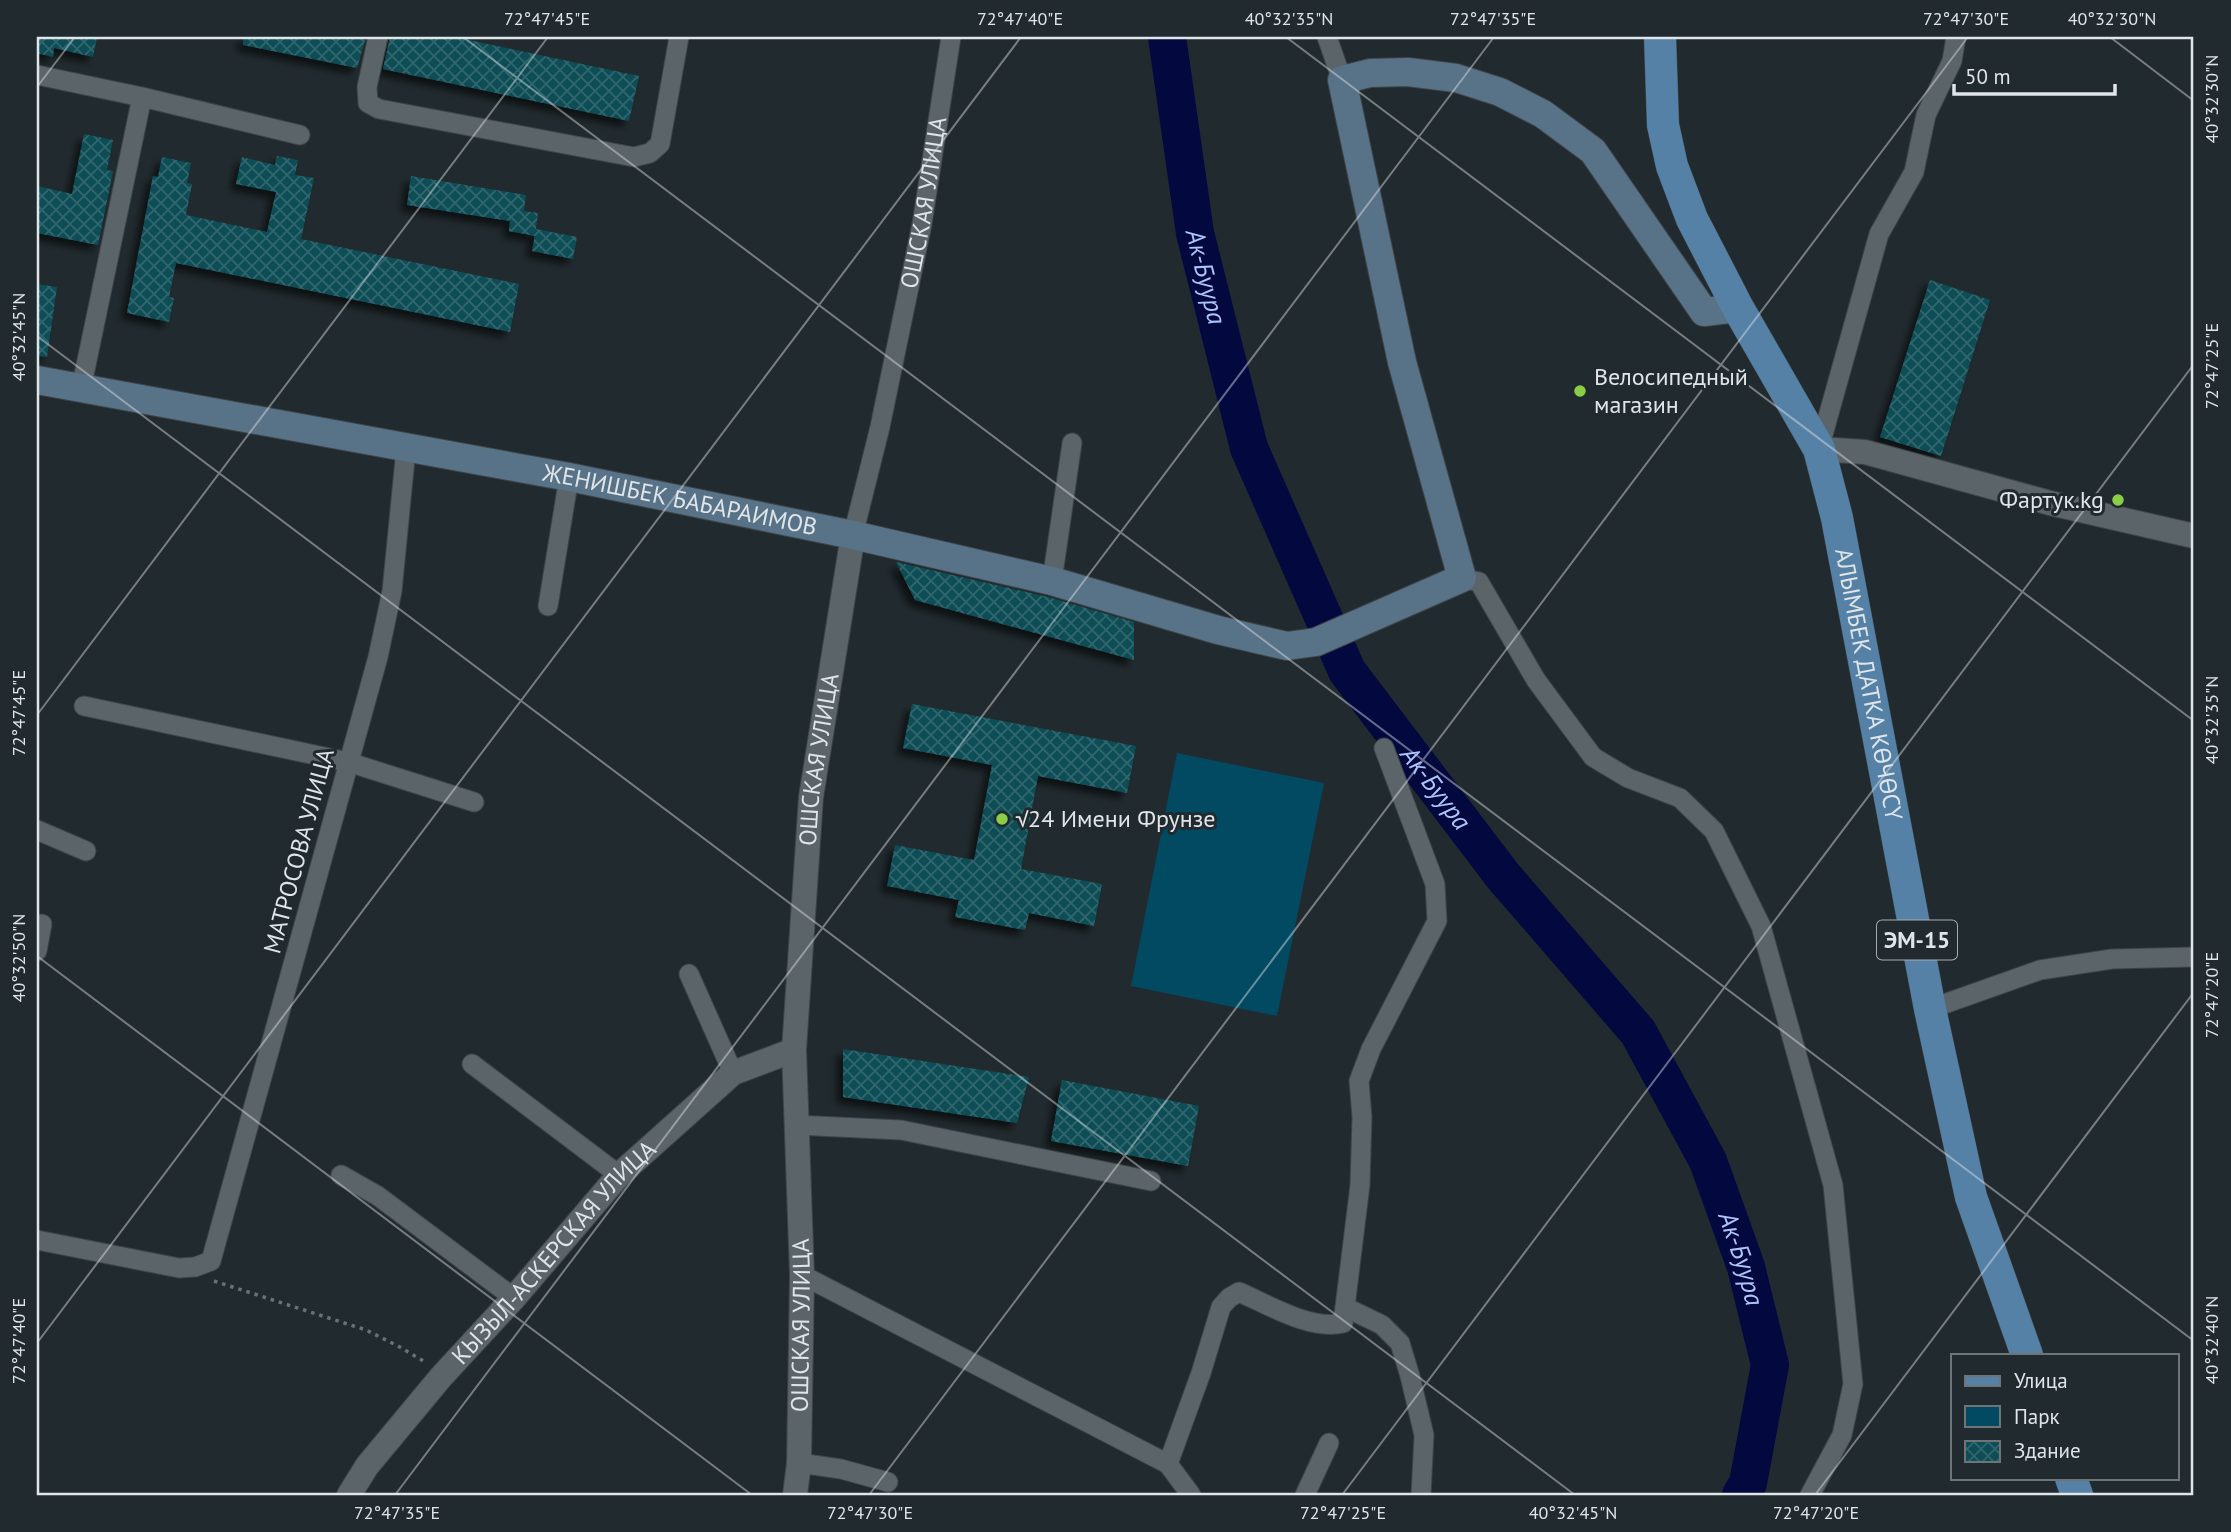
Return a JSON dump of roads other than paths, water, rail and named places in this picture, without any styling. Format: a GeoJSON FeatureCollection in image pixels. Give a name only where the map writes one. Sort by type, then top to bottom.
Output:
{"type":"FeatureCollection","features":[{"type":"Feature","properties":{"kind":"main road","name":"АЛЫМБЕК ДАТКА КӨЧӨСҮ"},"geometry":{"type":"LineString","coordinates":[[1660,37],[1663,125],[1672,166],[1692,219],[1738,308],[1819,449],[1837,517],[1930,1009],[1971,1197],[2027,1354]]}},
{"type":"Feature","properties":{"kind":"main road"},"geometry":{"type":"LineString","coordinates":[[1462,578],[1402,362],[1342,80],[1370,73],[1408,72],[1456,78],[1500,92],[1543,114],[1593,151],[1704,312],[1738,308]]}},
{"type":"Feature","properties":{"kind":"main road","name":"ЖЕНИШБЕК БАБАРАИМОВ"},"geometry":{"type":"LineString","coordinates":[[37,380],[569,478],[853,535],[1052,581],[1218,630],[1287,646],[1316,642],[1462,578]]}},
{"type":"Feature","properties":{"kind":"street"},"geometry":{"type":"LineString","coordinates":[[378,37],[367,87],[369,103],[379,109],[634,157],[650,153],[660,144],[679,37]]}},
{"type":"Feature","properties":{"kind":"street","name":"ОШСКАЯ УЛИЦА"},"geometry":{"type":"LineString","coordinates":[[795,1495],[800,1463],[802,1275],[794,1050],[811,797],[853,535],[880,427],[922,224],[951,37]]}},
{"type":"Feature","properties":{"kind":"street"},"geometry":{"type":"LineString","coordinates":[[1327,37],[1342,80]]}},
{"type":"Feature","properties":{"kind":"street"},"geometry":{"type":"LineString","coordinates":[[1956,37],[1952,61],[1926,115],[1914,172],[1879,234],[1819,449],[1865,452],[2050,503],[2194,537]]}},
{"type":"Feature","properties":{"kind":"street"},"geometry":{"type":"LineString","coordinates":[[37,75],[300,135]]}},
{"type":"Feature","properties":{"kind":"street"},"geometry":{"type":"LineString","coordinates":[[81,389],[142,97]]}},
{"type":"Feature","properties":{"kind":"street"},"geometry":{"type":"LineString","coordinates":[[1052,581],[1072,443]]}},
{"type":"Feature","properties":{"kind":"street","name":"МАТРОСОВА УЛИЦА"},"geometry":{"type":"LineString","coordinates":[[37,1240],[179,1268],[195,1267],[211,1261],[378,657],[392,591],[406,449]]}},
{"type":"Feature","properties":{"kind":"street"},"geometry":{"type":"LineString","coordinates":[[548,606],[569,478]]}},
{"type":"Feature","properties":{"kind":"street"},"geometry":{"type":"LineString","coordinates":[[1462,578],[1479,582],[1536,680],[1593,757],[1628,778],[1680,798],[1714,831],[1761,926],[1832,1185],[1853,1384],[1842,1435],[1810,1495]]}},
{"type":"Feature","properties":{"kind":"street"},"geometry":{"type":"LineString","coordinates":[[84,706],[348,762],[474,802]]}},
{"type":"Feature","properties":{"kind":"street"},"geometry":{"type":"LineString","coordinates":[[1168,1464],[1201,1373],[1221,1307],[1229,1298],[1239,1292],[1315,1324],[1330,1326],[1343,1323],[1360,1185],[1362,1117],[1359,1081],[1371,1049],[1437,921],[1435,884],[1384,748]]}},
{"type":"Feature","properties":{"kind":"street"},"geometry":{"type":"LineString","coordinates":[[37,830],[86,851]]}},
{"type":"Feature","properties":{"kind":"street"},"geometry":{"type":"LineString","coordinates":[[37,951],[42,924]]}},
{"type":"Feature","properties":{"kind":"street"},"geometry":{"type":"LineString","coordinates":[[1930,1009],[2040,970],[2112,959],[2194,957]]}},
{"type":"Feature","properties":{"kind":"street"},"geometry":{"type":"LineString","coordinates":[[689,974],[733,1073]]}},
{"type":"Feature","properties":{"kind":"street","name":"КЫЗЫЛ-АСКЕРСКАЯ УЛИЦА"},"geometry":{"type":"LineString","coordinates":[[349,1495],[367,1465],[441,1377],[514,1298],[619,1175],[733,1073],[794,1050]]}},
{"type":"Feature","properties":{"kind":"street"},"geometry":{"type":"LineString","coordinates":[[472,1064],[619,1175]]}},
{"type":"Feature","properties":{"kind":"street"},"geometry":{"type":"LineString","coordinates":[[796,1125],[901,1130],[1151,1181]]}},
{"type":"Feature","properties":{"kind":"street"},"geometry":{"type":"LineString","coordinates":[[341,1175],[378,1196],[514,1298]]}},
{"type":"Feature","properties":{"kind":"street"},"geometry":{"type":"LineString","coordinates":[[802,1275],[1168,1464],[1191,1495]]}},
{"type":"Feature","properties":{"kind":"street"},"geometry":{"type":"LineString","coordinates":[[1345,1307],[1382,1325],[1400,1343],[1424,1435],[1421,1495]]}},
{"type":"Feature","properties":{"kind":"street"},"geometry":{"type":"LineString","coordinates":[[1305,1495],[1329,1443]]}},
{"type":"Feature","properties":{"kind":"street"},"geometry":{"type":"LineString","coordinates":[[800,1463],[841,1469],[888,1482]]}},
{"type":"Feature","properties":{"kind":"waterway","name":"Ак-Буура"},"geometry":{"type":"LineString","coordinates":[[1167,37],[1195,233],[1249,448],[1347,671],[1503,876],[1638,1032],[1708,1161],[1746,1267],[1770,1365],[1748,1483],[1741,1495]]}},
{"type":"Feature","properties":{"kind":"place","name":"Велосипедный магазин"},"geometry":{"type":"Point","coordinates":[1580,391]}},
{"type":"Feature","properties":{"kind":"place","name":"Фартук.kg"},"geometry":{"type":"Point","coordinates":[2118,500]}},
{"type":"Feature","properties":{"kind":"place","name":"√24 Имени Фрунзе"},"geometry":{"type":"Point","coordinates":[1002,819]}}]}
